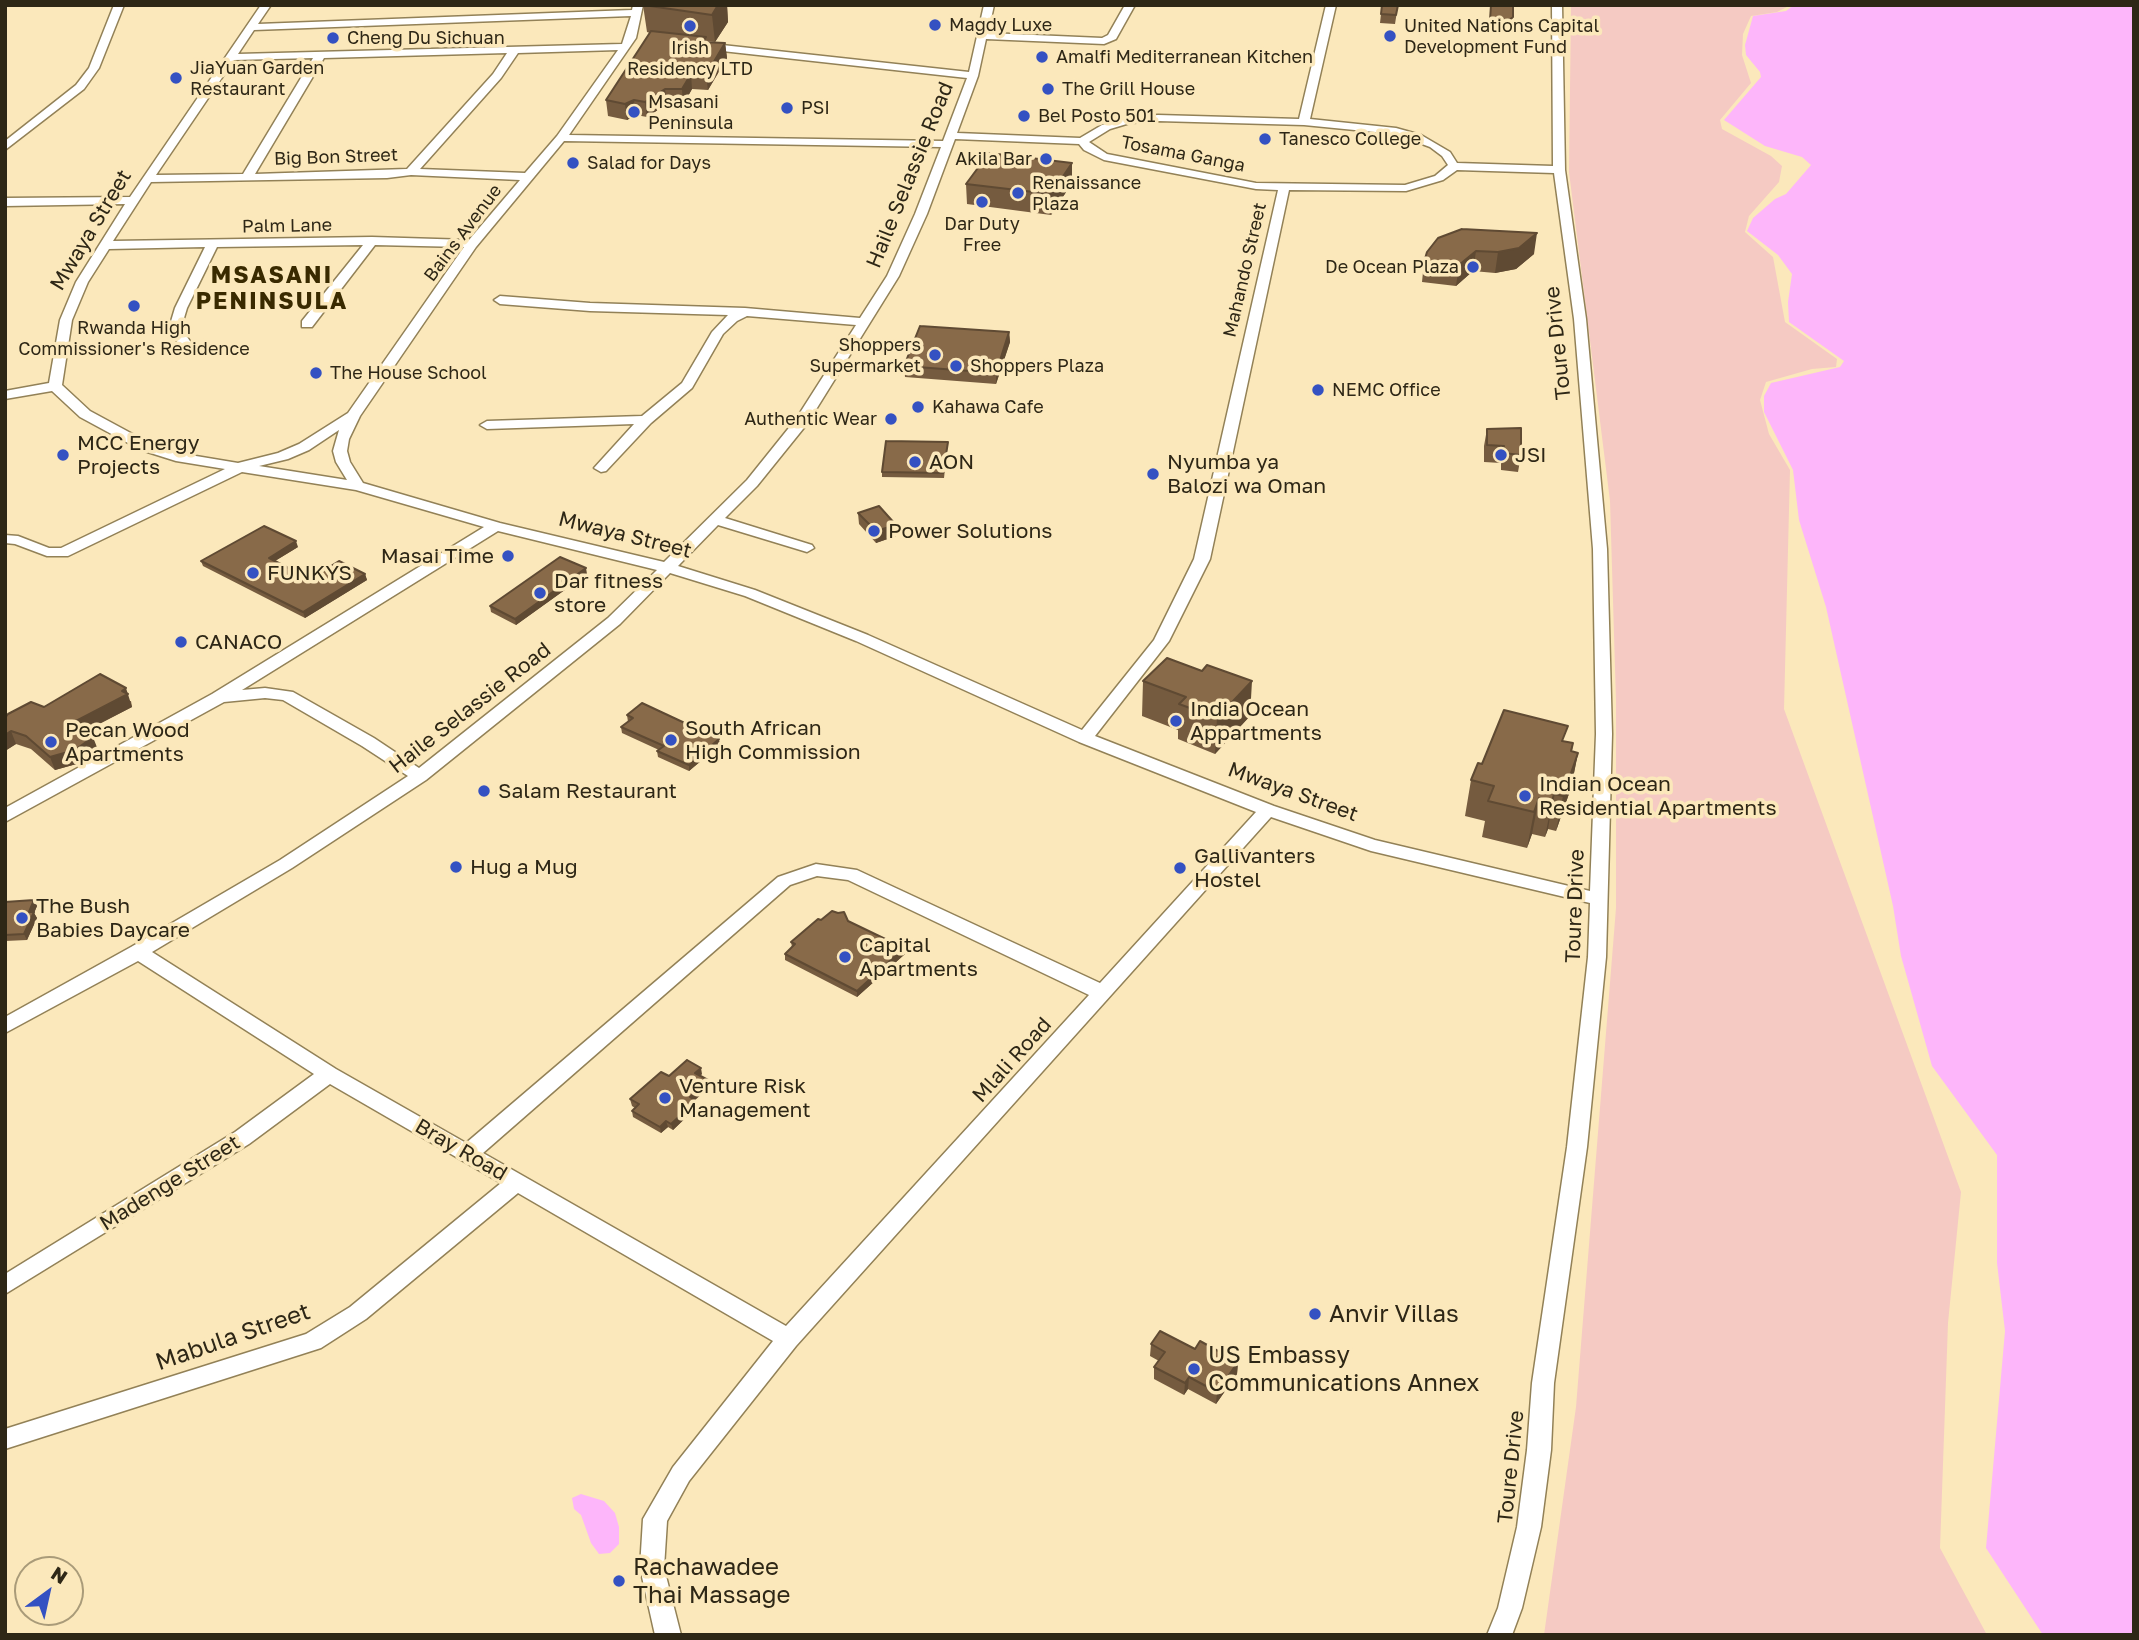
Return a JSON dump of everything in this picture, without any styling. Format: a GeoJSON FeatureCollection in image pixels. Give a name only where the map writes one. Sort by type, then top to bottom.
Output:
{"type":"FeatureCollection","features":[{"type":"Feature","properties":{"kind":"street"},"geometry":{"type":"LineString","coordinates":[[5,147],[80,87],[94,68],[119,5]]}},
{"type":"Feature","properties":{"kind":"street","name":"Mwaya Street"},"geometry":{"type":"LineString","coordinates":[[266,5],[103,245],[65,320],[55,386],[85,414],[146,447],[176,457],[358,485],[496,526],[668,568],[750,593],[862,638],[1085,738],[1268,810],[1382,848],[1598,899]]}},
{"type":"Feature","properties":{"kind":"street","name":"Haile Selassie Road"},"geometry":{"type":"LineString","coordinates":[[5,1026],[138,952],[286,864],[420,776],[614,621],[716,520],[751,483],[802,421],[893,276],[921,214],[973,76],[989,5]]}},
{"type":"Feature","properties":{"kind":"street"},"geometry":{"type":"LineString","coordinates":[[982,36],[1104,41],[1112,37],[1130,5]]}},
{"type":"Feature","properties":{"kind":"street"},"geometry":{"type":"LineString","coordinates":[[1304,122],[1331,5]]}},
{"type":"Feature","properties":{"kind":"street","name":"Toure Drive"},"geometry":{"type":"LineString","coordinates":[[1500,1635],[1510,1608],[1531,1514],[1539,1450],[1543,1383],[1578,1133],[1597,957],[1604,734],[1600,549],[1580,319],[1559,170],[1557,5]]}},
{"type":"Feature","properties":{"kind":"street"},"geometry":{"type":"LineString","coordinates":[[253,27],[638,9]]}},
{"type":"Feature","properties":{"kind":"street","name":"Bains Avenue"},"geometry":{"type":"LineString","coordinates":[[358,485],[343,462],[340,451],[342,439],[353,415],[472,244],[561,138],[628,43],[638,9]]}},
{"type":"Feature","properties":{"kind":"street"},"geometry":{"type":"LineString","coordinates":[[232,57],[514,51],[628,43],[645,39]]}},
{"type":"Feature","properties":{"kind":"street"},"geometry":{"type":"LineString","coordinates":[[686,44],[973,76]]}},
{"type":"Feature","properties":{"kind":"street"},"geometry":{"type":"LineString","coordinates":[[411,172],[497,76],[514,51]]}},
{"type":"Feature","properties":{"kind":"street"},"geometry":{"type":"LineString","coordinates":[[247,177],[320,55]]}},
{"type":"Feature","properties":{"kind":"street"},"geometry":{"type":"LineString","coordinates":[[561,138],[1082,141],[1106,127],[1129,120],[1158,118],[1304,122],[1396,131],[1417,137],[1446,154],[1454,166],[1559,170]]}},
{"type":"Feature","properties":{"kind":"street","name":"Tosama Ganga"},"geometry":{"type":"LineString","coordinates":[[1082,141],[1088,148],[1104,157],[1120,161],[1232,182],[1283,188]]}},
{"type":"Feature","properties":{"kind":"street","name":"Mahando Street"},"geometry":{"type":"LineString","coordinates":[[1085,738],[1161,641],[1202,559],[1283,188],[1406,188],[1439,178],[1454,166]]}},
{"type":"Feature","properties":{"kind":"street","name":"Big Bon Street"},"geometry":{"type":"LineString","coordinates":[[146,179],[387,175],[411,172],[527,177]]}},
{"type":"Feature","properties":{"kind":"street"},"geometry":{"type":"LineString","coordinates":[[5,202],[133,200]]}},
{"type":"Feature","properties":{"kind":"street"},"geometry":{"type":"LineString","coordinates":[[307,324],[372,242]]}},
{"type":"Feature","properties":{"kind":"street","name":"Palm Lane"},"geometry":{"type":"LineString","coordinates":[[103,245],[372,242],[472,244]]}},
{"type":"Feature","properties":{"kind":"street"},"geometry":{"type":"LineString","coordinates":[[187,346],[175,328],[181,308],[212,245]]}},
{"type":"Feature","properties":{"kind":"street"},"geometry":{"type":"LineString","coordinates":[[499,300],[590,307],[745,312],[862,322]]}},
{"type":"Feature","properties":{"kind":"street"},"geometry":{"type":"LineString","coordinates":[[600,468],[646,420],[687,385],[718,332],[732,318],[745,312]]}},
{"type":"Feature","properties":{"kind":"street"},"geometry":{"type":"LineString","coordinates":[[5,395],[55,386]]}},
{"type":"Feature","properties":{"kind":"street"},"geometry":{"type":"LineString","coordinates":[[5,539],[18,540],[47,552],[63,552],[242,466],[283,456],[304,447],[353,415]]}},
{"type":"Feature","properties":{"kind":"street"},"geometry":{"type":"LineString","coordinates":[[487,425],[646,420]]}},
{"type":"Feature","properties":{"kind":"street"},"geometry":{"type":"LineString","coordinates":[[716,520],[807,548]]}},
{"type":"Feature","properties":{"kind":"street"},"geometry":{"type":"LineString","coordinates":[[5,816],[218,698],[496,526]]}},
{"type":"Feature","properties":{"kind":"street"},"geometry":{"type":"LineString","coordinates":[[276,661],[275,674],[287,696]]}},
{"type":"Feature","properties":{"kind":"street"},"geometry":{"type":"LineString","coordinates":[[218,698],[265,693],[287,696],[368,742],[420,776]]}},
{"type":"Feature","properties":{"kind":"street","name":"Mlali Road"},"geometry":{"type":"LineString","coordinates":[[668,1635],[652,1568],[655,1519],[681,1474],[788,1339],[1268,810]]}},
{"type":"Feature","properties":{"kind":"street"},"geometry":{"type":"LineString","coordinates":[[468,1154],[783,881],[816,870],[851,874],[1103,993]]}},
{"type":"Feature","properties":{"kind":"street","name":"Bray Road"},"geometry":{"type":"LineString","coordinates":[[138,952],[329,1074],[788,1339]]}},
{"type":"Feature","properties":{"kind":"street","name":"Madenge Street"},"geometry":{"type":"LineString","coordinates":[[5,1285],[242,1138],[329,1074]]}},
{"type":"Feature","properties":{"kind":"street","name":"Mabula Street"},"geometry":{"type":"LineString","coordinates":[[5,1439],[313,1341],[358,1313],[517,1182]]}},
{"type":"Feature","properties":{"kind":"shaded area"},"geometry":{"type":"Polygon","coordinates":[[[1571,5],[1791,5],[1777,12],[1751,16],[1743,34],[1742,55],[1751,83],[1720,120],[1722,129],[1771,156],[1782,166],[1779,182],[1749,216],[1745,232],[1773,257],[1785,322],[1837,359],[1836,367],[1812,369],[1766,382],[1760,400],[1769,434],[1790,470],[1784,709],[1961,1192],[1948,1323],[1940,1548],[1987,1635],[1544,1635],[1576,1407],[1616,908],[1616,701],[1610,501],[1569,172],[1571,5]]]}},
{"type":"Feature","properties":{"kind":"shaded area"},"geometry":{"type":"Polygon","coordinates":[[[1794,5],[2134,5],[2134,1635],[2043,1635],[1986,1548],[2005,1331],[1997,1263],[1997,1155],[1932,1066],[1901,956],[1893,906],[1826,607],[1799,520],[1793,470],[1764,412],[1764,396],[1771,383],[1840,367],[1844,361],[1789,322],[1788,302],[1792,274],[1778,255],[1747,231],[1753,218],[1775,199],[1786,194],[1811,165],[1802,157],[1765,146],[1724,120],[1761,77],[1746,55],[1745,45],[1753,16],[1786,11],[1794,5]]]}},
{"type":"Feature","properties":{"kind":"shaded area"},"geometry":{"type":"Polygon","coordinates":[[[581,1494],[604,1501],[615,1513],[619,1527],[619,1544],[610,1553],[599,1554],[591,1543],[581,1515],[574,1509],[572,1498],[581,1494]]]}},
{"type":"Feature","properties":{"kind":"building"},"geometry":{"type":"Polygon","coordinates":[[[643,5],[718,5],[712,15],[643,5]]]}},
{"type":"Feature","properties":{"kind":"building"},"geometry":{"type":"Polygon","coordinates":[[[1382,5],[1398,5],[1396,15],[1381,14],[1382,5]]]}},
{"type":"Feature","properties":{"kind":"building"},"geometry":{"type":"Polygon","coordinates":[[[1491,5],[1513,5],[1513,17],[1508,21],[1490,20],[1491,5]]]}},
{"type":"Feature","properties":{"kind":"building"},"geometry":{"type":"Polygon","coordinates":[[[651,31],[706,37],[703,42],[725,43],[706,75],[691,74],[682,89],[665,89],[645,102],[634,100],[625,104],[606,100],[651,31]]]}},
{"type":"Feature","properties":{"kind":"building"},"geometry":{"type":"Polygon","coordinates":[[[989,153],[1072,163],[1051,194],[966,184],[989,153]]]}},
{"type":"Feature","properties":{"kind":"building"},"geometry":{"type":"Polygon","coordinates":[[[1462,229],[1537,233],[1519,248],[1498,252],[1476,251],[1459,265],[1424,262],[1427,252],[1438,238],[1462,229]]]}},
{"type":"Feature","properties":{"kind":"building","name":"Shoppers Plaza"},"geometry":{"type":"Polygon","coordinates":[[[920,326],[1009,332],[996,373],[904,366],[920,326]]]}},
{"type":"Feature","properties":{"kind":"building"},"geometry":{"type":"Polygon","coordinates":[[[1521,428],[1521,455],[1503,453],[1504,446],[1487,445],[1487,429],[1521,428]]]}},
{"type":"Feature","properties":{"kind":"building","name":"AON"},"geometry":{"type":"Polygon","coordinates":[[[886,441],[948,442],[943,473],[882,472],[886,441]]]}},
{"type":"Feature","properties":{"kind":"building"},"geometry":{"type":"Polygon","coordinates":[[[879,506],[896,525],[876,531],[858,513],[879,506]]]}},
{"type":"Feature","properties":{"kind":"building","name":"FUNKYS"},"geometry":{"type":"Polygon","coordinates":[[[264,526],[296,541],[269,558],[310,579],[339,561],[365,574],[303,612],[201,561],[264,526]]]}},
{"type":"Feature","properties":{"kind":"building","name":"Dar fitness store"},"geometry":{"type":"Polygon","coordinates":[[[560,557],[586,568],[515,619],[490,606],[560,557]]]}},
{"type":"Feature","properties":{"kind":"building"},"geometry":{"type":"Polygon","coordinates":[[[1167,658],[1202,671],[1207,665],[1252,681],[1217,718],[1179,704],[1186,697],[1143,681],[1167,658]]]}},
{"type":"Feature","properties":{"kind":"building"},"geometry":{"type":"Polygon","coordinates":[[[100,674],[126,688],[122,691],[128,694],[76,721],[93,737],[75,750],[50,757],[26,736],[11,731],[5,735],[5,718],[8,714],[31,702],[44,707],[100,674]]]}},
{"type":"Feature","properties":{"kind":"building","name":"South African High Commission"},"geometry":{"type":"Polygon","coordinates":[[[642,703],[719,739],[689,765],[657,751],[664,746],[621,727],[633,718],[627,715],[642,703]]]}},
{"type":"Feature","properties":{"kind":"building"},"geometry":{"type":"Polygon","coordinates":[[[1504,710],[1568,726],[1562,741],[1573,743],[1571,751],[1578,753],[1563,796],[1554,794],[1552,801],[1539,798],[1534,812],[1488,801],[1494,786],[1471,780],[1478,763],[1482,764],[1504,710]]]}},
{"type":"Feature","properties":{"kind":"building"},"geometry":{"type":"Polygon","coordinates":[[[34,900],[29,912],[34,912],[24,934],[5,935],[5,902],[34,900]]]}},
{"type":"Feature","properties":{"kind":"building","name":"Capital Apartments"},"geometry":{"type":"Polygon","coordinates":[[[832,911],[844,912],[848,921],[904,948],[857,991],[785,954],[795,944],[791,942],[832,911]]]}},
{"type":"Feature","properties":{"kind":"building","name":"Venture Risk Management"},"geometry":{"type":"Polygon","coordinates":[[[687,1060],[701,1068],[695,1073],[708,1080],[690,1097],[696,1101],[671,1124],[666,1121],[660,1127],[632,1111],[639,1104],[630,1099],[661,1072],[669,1076],[687,1060]]]}},
{"type":"Feature","properties":{"kind":"building","name":"US Embassy Communications Annex"},"geometry":{"type":"Polygon","coordinates":[[[1160,1331],[1195,1349],[1200,1341],[1238,1362],[1217,1392],[1189,1377],[1185,1383],[1154,1367],[1165,1352],[1151,1344],[1160,1331]]]}},
{"type":"Feature","properties":{"kind":"place","name":"Magdy Luxe"},"geometry":{"type":"Point","coordinates":[935,25]}},
{"type":"Feature","properties":{"kind":"place","name":"Irish Residency LTD"},"geometry":{"type":"Point","coordinates":[690,26]}},
{"type":"Feature","properties":{"kind":"place","name":"United Nations Capital Development Fund"},"geometry":{"type":"Point","coordinates":[1390,36]}},
{"type":"Feature","properties":{"kind":"place","name":"Cheng Du Sichuan"},"geometry":{"type":"Point","coordinates":[333,38]}},
{"type":"Feature","properties":{"kind":"place","name":"Amalfi Mediterranean Kitchen"},"geometry":{"type":"Point","coordinates":[1042,57]}},
{"type":"Feature","properties":{"kind":"place","name":"JiaYuan Garden Restaurant"},"geometry":{"type":"Point","coordinates":[176,78]}},
{"type":"Feature","properties":{"kind":"place","name":"The Grill House"},"geometry":{"type":"Point","coordinates":[1048,89]}},
{"type":"Feature","properties":{"kind":"place","name":"PSI"},"geometry":{"type":"Point","coordinates":[787,108]}},
{"type":"Feature","properties":{"kind":"place","name":"Msasani Peninsula"},"geometry":{"type":"Point","coordinates":[634,112]}},
{"type":"Feature","properties":{"kind":"place","name":"Bel Posto 501"},"geometry":{"type":"Point","coordinates":[1024,116]}},
{"type":"Feature","properties":{"kind":"place","name":"Tanesco College"},"geometry":{"type":"Point","coordinates":[1265,139]}},
{"type":"Feature","properties":{"kind":"place","name":"Akila Bar"},"geometry":{"type":"Point","coordinates":[1046,159]}},
{"type":"Feature","properties":{"kind":"place","name":"Salad for Days"},"geometry":{"type":"Point","coordinates":[573,163]}},
{"type":"Feature","properties":{"kind":"place","name":"Renaissance Plaza"},"geometry":{"type":"Point","coordinates":[1018,193]}},
{"type":"Feature","properties":{"kind":"place","name":"Dar Duty Free"},"geometry":{"type":"Point","coordinates":[982,202]}},
{"type":"Feature","properties":{"kind":"place","name":"De Ocean Plaza"},"geometry":{"type":"Point","coordinates":[1473,267]}},
{"type":"Feature","properties":{"kind":"place","name":"Rwanda High Commissioner's Residence"},"geometry":{"type":"Point","coordinates":[134,306]}},
{"type":"Feature","properties":{"kind":"place","name":"Shoppers Supermarket"},"geometry":{"type":"Point","coordinates":[935,355]}},
{"type":"Feature","properties":{"kind":"place","name":"Shoppers Plaza"},"geometry":{"type":"Point","coordinates":[956,366]}},
{"type":"Feature","properties":{"kind":"place","name":"The House School"},"geometry":{"type":"Point","coordinates":[316,373]}},
{"type":"Feature","properties":{"kind":"place","name":"NEMC Office"},"geometry":{"type":"Point","coordinates":[1318,390]}},
{"type":"Feature","properties":{"kind":"place","name":"Kahawa Cafe"},"geometry":{"type":"Point","coordinates":[918,407]}},
{"type":"Feature","properties":{"kind":"place","name":"Authentic Wear"},"geometry":{"type":"Point","coordinates":[891,419]}},
{"type":"Feature","properties":{"kind":"place","name":"MCC Energy Projects"},"geometry":{"type":"Point","coordinates":[63,455]}},
{"type":"Feature","properties":{"kind":"place","name":"JSI"},"geometry":{"type":"Point","coordinates":[1501,455]}},
{"type":"Feature","properties":{"kind":"place","name":"AON"},"geometry":{"type":"Point","coordinates":[915,462]}},
{"type":"Feature","properties":{"kind":"place","name":"Nyumba ya Balozi wa Oman"},"geometry":{"type":"Point","coordinates":[1153,474]}},
{"type":"Feature","properties":{"kind":"place","name":"Power Solutions"},"geometry":{"type":"Point","coordinates":[874,531]}},
{"type":"Feature","properties":{"kind":"place","name":"Masai Time"},"geometry":{"type":"Point","coordinates":[508,556]}},
{"type":"Feature","properties":{"kind":"place","name":"FUNKYS"},"geometry":{"type":"Point","coordinates":[253,573]}},
{"type":"Feature","properties":{"kind":"place","name":"Dar fitness store"},"geometry":{"type":"Point","coordinates":[540,593]}},
{"type":"Feature","properties":{"kind":"place","name":"CANACO"},"geometry":{"type":"Point","coordinates":[181,642]}},
{"type":"Feature","properties":{"kind":"place","name":"India Ocean Appartments"},"geometry":{"type":"Point","coordinates":[1176,721]}},
{"type":"Feature","properties":{"kind":"place","name":"South African High Commission"},"geometry":{"type":"Point","coordinates":[671,740]}},
{"type":"Feature","properties":{"kind":"place","name":"Pecan Wood Apartments"},"geometry":{"type":"Point","coordinates":[51,742]}},
{"type":"Feature","properties":{"kind":"place","name":"Salam Restaurant"},"geometry":{"type":"Point","coordinates":[484,791]}},
{"type":"Feature","properties":{"kind":"place","name":"Indian Ocean Residential Apartments"},"geometry":{"type":"Point","coordinates":[1525,796]}},
{"type":"Feature","properties":{"kind":"place","name":"Hug a Mug"},"geometry":{"type":"Point","coordinates":[456,867]}},
{"type":"Feature","properties":{"kind":"place","name":"Gallivanters Hostel"},"geometry":{"type":"Point","coordinates":[1180,868]}},
{"type":"Feature","properties":{"kind":"place","name":"The Bush Babies Daycare"},"geometry":{"type":"Point","coordinates":[22,918]}},
{"type":"Feature","properties":{"kind":"place","name":"Capital Apartments"},"geometry":{"type":"Point","coordinates":[845,957]}},
{"type":"Feature","properties":{"kind":"place","name":"Venture Risk Management"},"geometry":{"type":"Point","coordinates":[665,1098]}},
{"type":"Feature","properties":{"kind":"place","name":"Anvir Villas"},"geometry":{"type":"Point","coordinates":[1315,1314]}},
{"type":"Feature","properties":{"kind":"place","name":"US Embassy Communications Annex"},"geometry":{"type":"Point","coordinates":[1194,1369]}},
{"type":"Feature","properties":{"kind":"place","name":"Rachawadee Thai Massage"},"geometry":{"type":"Point","coordinates":[619,1581]}},
{"type":"Feature","properties":{"kind":"district","name":"MSASANI PENINSULA"},"geometry":{"type":"Point","coordinates":[272,289]}}]}
